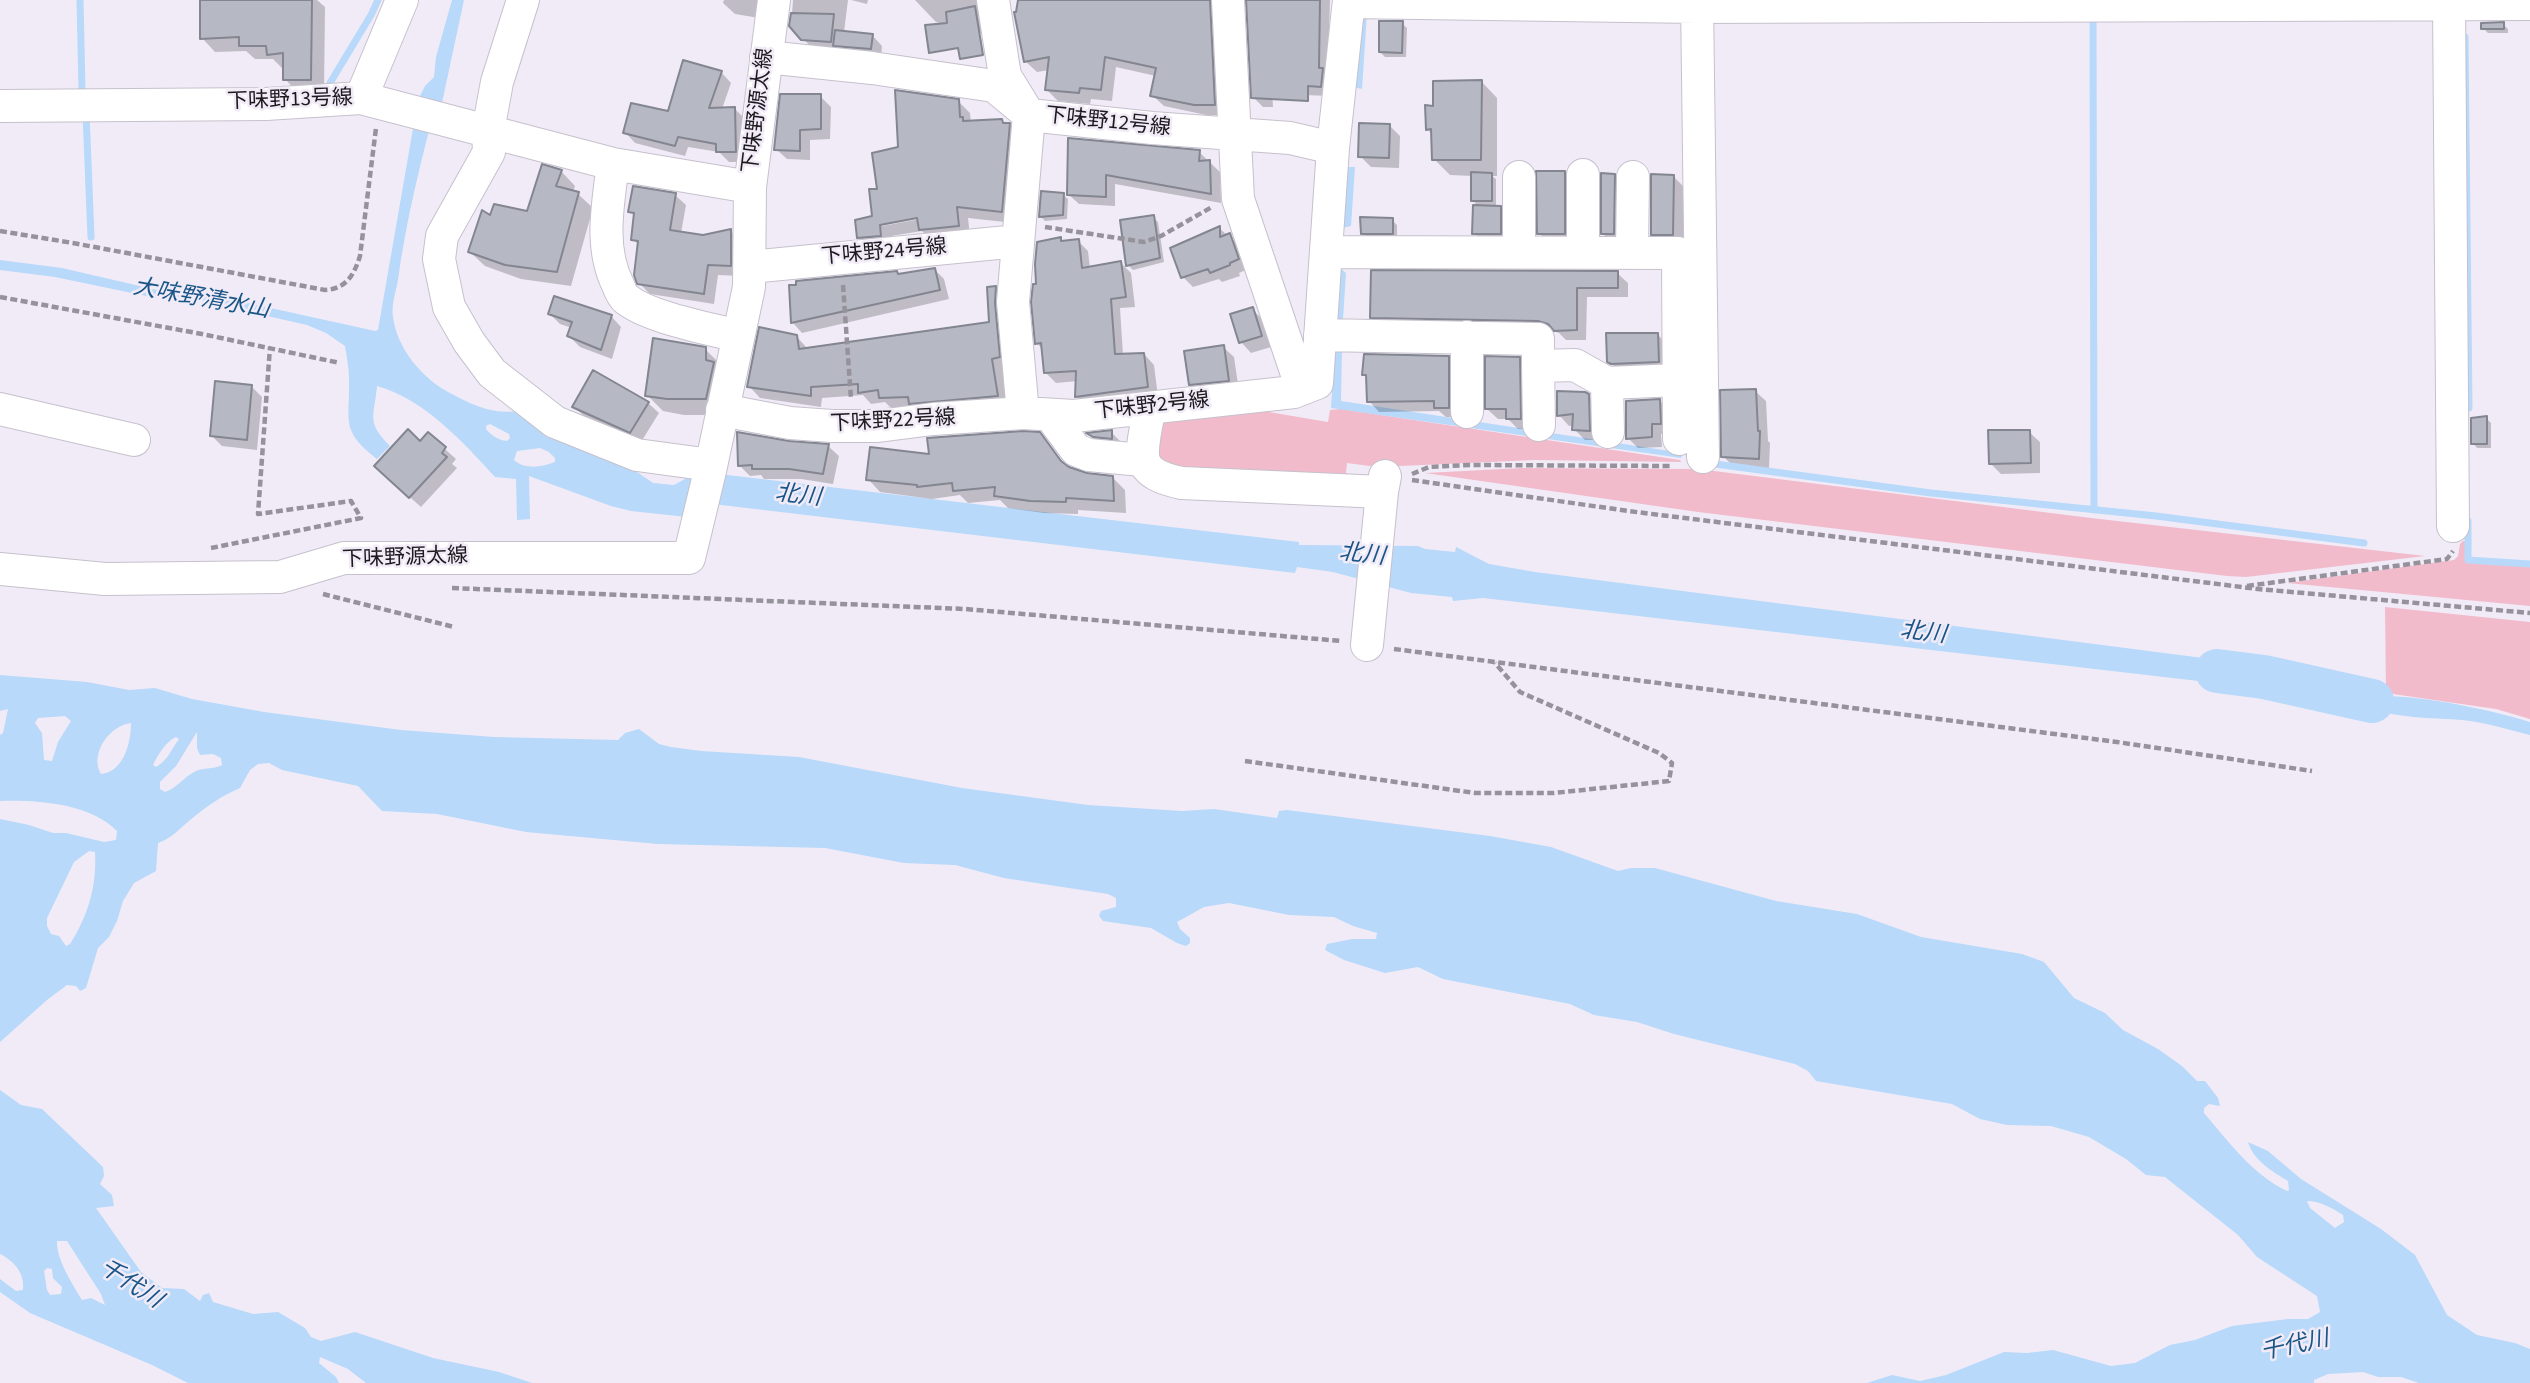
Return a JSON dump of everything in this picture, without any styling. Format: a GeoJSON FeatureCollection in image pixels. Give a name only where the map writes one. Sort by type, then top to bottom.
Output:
{"type":"FeatureCollection","features":[{"type":"Feature","properties":{"kind":"street"},"geometry":{"type":"LineString","coordinates":[[370,100],[402,0]]}},
{"type":"Feature","properties":{"kind":"street"},"geometry":{"type":"LineString","coordinates":[[523,0],[497,82],[488,131],[489,152],[442,236],[439,259],[449,307],[469,342],[492,373],[555,422],[637,455],[711,468]]}},
{"type":"Feature","properties":{"kind":"street","name":"下味野源太線"},"geometry":{"type":"LineString","coordinates":[[0,569],[105,579],[280,577],[344,558],[689,558],[749,287],[750,187],[774,0]]}},
{"type":"Feature","properties":{"kind":"street"},"geometry":{"type":"LineString","coordinates":[[993,0],[1005,76],[1029,115],[1013,302],[1036,414],[1076,450],[1088,455],[1142,460]]}},
{"type":"Feature","properties":{"kind":"street"},"geometry":{"type":"LineString","coordinates":[[1228,0],[1238,193],[1302,389],[1317,383],[1333,148],[1349,1],[1697,4],[2530,4]]}},
{"type":"Feature","properties":{"kind":"street"},"geometry":{"type":"LineString","coordinates":[[2449,2],[2453,526]]}},
{"type":"Feature","properties":{"kind":"street"},"geometry":{"type":"LineString","coordinates":[[1691,448],[1697,4]]}},
{"type":"Feature","properties":{"kind":"street","name":"下味野12号線"},"geometry":{"type":"LineString","coordinates":[[766,57],[872,68],[993,86],[1029,115],[1290,138],[1333,148]]}},
{"type":"Feature","properties":{"kind":"street","name":"下味野13号線"},"geometry":{"type":"LineString","coordinates":[[0,106],[266,104],[370,100],[613,163],[750,187]]}},
{"type":"Feature","properties":{"kind":"street"},"geometry":{"type":"LineString","coordinates":[[613,163],[606,250],[611,272],[624,298],[645,309],[738,336]]}},
{"type":"Feature","properties":{"kind":"street"},"geometry":{"type":"LineString","coordinates":[[1583,175],[1583,252]]}},
{"type":"Feature","properties":{"kind":"street"},"geometry":{"type":"LineString","coordinates":[[1519,177],[1519,252]]}},
{"type":"Feature","properties":{"kind":"street"},"geometry":{"type":"LineString","coordinates":[[1632,253],[1633,177]]}},
{"type":"Feature","properties":{"kind":"street","name":"下味野24号線"},"geometry":{"type":"LineString","coordinates":[[750,267],[1019,232]]}},
{"type":"Feature","properties":{"kind":"street"},"geometry":{"type":"LineString","coordinates":[[1326,252],[1678,253],[1678,380],[1691,448]]}},
{"type":"Feature","properties":{"kind":"street"},"geometry":{"type":"LineString","coordinates":[[1320,335],[1538,339],[1539,425]]}},
{"type":"Feature","properties":{"kind":"street"},"geometry":{"type":"LineString","coordinates":[[1466,412],[1467,337]]}},
{"type":"Feature","properties":{"kind":"street"},"geometry":{"type":"LineString","coordinates":[[1538,366],[1575,365],[1607,383],[1678,380]]}},
{"type":"Feature","properties":{"kind":"street"},"geometry":{"type":"LineString","coordinates":[[1607,383],[1608,432]]}},
{"type":"Feature","properties":{"kind":"street","name":"下味野2号線"},"geometry":{"type":"LineString","coordinates":[[1036,414],[1074,415],[1149,409],[1302,389]]}},
{"type":"Feature","properties":{"kind":"street"},"geometry":{"type":"LineString","coordinates":[[0,409],[134,440]]}},
{"type":"Feature","properties":{"kind":"street"},"geometry":{"type":"LineString","coordinates":[[1149,409],[1142,460],[1150,471],[1160,478],[1182,483],[1390,482],[1379,524],[1367,645]]}},
{"type":"Feature","properties":{"kind":"street","name":"下味野22号線"},"geometry":{"type":"LineString","coordinates":[[722,410],[790,423],[852,426],[1036,414]]}},
{"type":"Feature","properties":{"kind":"path"},"geometry":{"type":"LineString","coordinates":[[0,232],[325,290],[336,289],[355,273],[360,256],[370,100]]}},
{"type":"Feature","properties":{"kind":"path"},"geometry":{"type":"LineString","coordinates":[[1019,232],[1144,242],[1161,236],[1238,193]]}},
{"type":"Feature","properties":{"kind":"path"},"geometry":{"type":"LineString","coordinates":[[839,257],[846,312],[852,426]]}},
{"type":"Feature","properties":{"kind":"path"},"geometry":{"type":"LineString","coordinates":[[0,297],[340,363]]}},
{"type":"Feature","properties":{"kind":"path"},"geometry":{"type":"LineString","coordinates":[[205,549],[361,518],[351,501],[258,514],[270,348]]}},
{"type":"Feature","properties":{"kind":"path"},"geometry":{"type":"LineString","coordinates":[[1390,482],[1429,467],[1516,464],[1695,466],[1691,448]]}},
{"type":"Feature","properties":{"kind":"path"},"geometry":{"type":"LineString","coordinates":[[1390,482],[2242,587],[2530,613]]}},
{"type":"Feature","properties":{"kind":"path"},"geometry":{"type":"LineString","coordinates":[[2242,587],[2447,559],[2453,551],[2453,526]]}},
{"type":"Feature","properties":{"kind":"path"},"geometry":{"type":"LineString","coordinates":[[280,577],[327,596],[454,626]]}},
{"type":"Feature","properties":{"kind":"path"},"geometry":{"type":"LineString","coordinates":[[443,588],[965,609],[1339,641],[2103,740],[2312,771]]}},
{"type":"Feature","properties":{"kind":"path"},"geometry":{"type":"LineString","coordinates":[[1245,761],[1475,793],[1554,793],[1669,781],[1672,763],[1659,752],[1520,692],[1494,662]]}},
{"type":"Feature","properties":{"kind":"shaded area"},"geometry":{"type":"Polygon","coordinates":[[[1245,408],[1328,422],[1330,410],[1341,409],[1681,462],[1535,460],[1377,467],[1347,463],[1346,473],[1358,477],[1175,478],[1148,446],[1152,421],[1245,408]]]}},
{"type":"Feature","properties":{"kind":"shaded area"},"geometry":{"type":"Polygon","coordinates":[[[1522,468],[1698,469],[2425,556],[2246,577],[2227,576],[1698,512],[1425,473],[1522,468]]]}},
{"type":"Feature","properties":{"kind":"shaded area"},"geometry":{"type":"Polygon","coordinates":[[[2463,541],[2467,541],[2467,562],[2530,567],[2530,606],[2287,583],[2454,560],[2463,541]]]}},
{"type":"Feature","properties":{"kind":"shaded area"},"geometry":{"type":"Polygon","coordinates":[[[2385,607],[2530,622],[2530,719],[2496,709],[2386,693],[2385,607]]]}},
{"type":"Feature","properties":{"kind":"water","name":"大味野清水山"},"geometry":{"type":"Polygon","coordinates":[[[452,0],[464,0],[440,112],[430,127],[408,222],[393,308],[399,340],[420,370],[448,392],[494,411],[524,410],[653,483],[674,485],[685,479],[686,473],[719,474],[1299,542],[1299,545],[1418,546],[1455,552],[1456,547],[1489,564],[1535,572],[2273,667],[2276,690],[1483,598],[1453,601],[1452,597],[1411,593],[1333,572],[1297,567],[1295,573],[713,504],[687,517],[631,511],[529,476],[530,519],[517,520],[516,479],[495,477],[456,436],[427,411],[394,392],[377,386],[373,419],[377,431],[390,446],[377,459],[365,449],[349,424],[349,376],[345,346],[326,333],[307,325],[188,298],[156,298],[55,277],[0,270],[0,260],[62,268],[157,290],[189,290],[378,330],[418,100],[425,86],[434,77],[436,57],[452,0]],[[490,424],[486,429],[493,436],[507,441],[510,438],[509,434],[490,424]],[[540,448],[517,451],[514,460],[534,467],[555,462],[549,452],[540,448]]]}},
{"type":"Feature","properties":{"kind":"water"},"geometry":{"type":"Polygon","coordinates":[[[1358,11],[1367,13],[1362,89],[1353,87],[1358,11]]]}},
{"type":"Feature","properties":{"kind":"water"},"geometry":{"type":"Polygon","coordinates":[[[1346,167],[1355,167],[1351,226],[1343,228],[1346,167]]]}},
{"type":"Feature","properties":{"kind":"water"},"geometry":{"type":"Polygon","coordinates":[[[1339,267],[1346,273],[1343,319],[1336,326],[1339,267]]]}},
{"type":"Feature","properties":{"kind":"water"},"geometry":{"type":"Polygon","coordinates":[[[1335,342],[1342,348],[1341,401],[1683,453],[1681,458],[1331,408],[1335,342]]]}},
{"type":"Feature","properties":{"kind":"water","name":"千代川"},"geometry":{"type":"Polygon","coordinates":[[[0,675],[87,682],[129,690],[155,688],[192,699],[264,712],[401,730],[494,737],[618,740],[625,733],[639,729],[659,744],[671,747],[799,757],[962,788],[1088,805],[1182,811],[1214,809],[1277,818],[1279,811],[1287,810],[1490,836],[1551,847],[1618,871],[1655,868],[1776,901],[1857,914],[1921,937],[2022,954],[2044,962],[2074,998],[2105,1013],[2123,1030],[2182,1066],[2197,1081],[2205,1081],[2218,1098],[2220,1106],[2209,1104],[2204,1108],[2204,1113],[2263,1176],[2289,1190],[2288,1181],[2259,1160],[2248,1142],[2268,1151],[2301,1179],[2381,1229],[2415,1255],[2447,1315],[2477,1335],[2530,1349],[2530,1383],[2419,1383],[2401,1377],[2378,1377],[2363,1372],[2328,1374],[2314,1380],[2314,1383],[1867,1383],[1892,1375],[1920,1381],[1946,1375],[2004,1352],[2053,1350],[2111,1366],[2135,1363],[2170,1345],[2195,1340],[2232,1326],[2308,1319],[2320,1312],[2317,1296],[2257,1257],[2238,1235],[2165,1177],[2146,1175],[2126,1159],[2089,1137],[2051,1126],[2007,1125],[1980,1119],[1952,1104],[1816,1081],[1808,1071],[1795,1064],[1637,1022],[1594,1015],[1570,1004],[1443,979],[1418,967],[1385,973],[1344,960],[1325,950],[1327,944],[1352,939],[1376,939],[1377,933],[1334,917],[1289,915],[1229,903],[1204,907],[1177,922],[1190,938],[1190,943],[1186,946],[1151,928],[1103,921],[1099,916],[1101,911],[1116,907],[1116,898],[1108,894],[1004,878],[955,865],[904,863],[825,848],[658,844],[526,832],[437,814],[382,811],[358,786],[282,770],[269,763],[258,764],[250,770],[240,788],[213,803],[158,843],[156,871],[134,883],[123,901],[109,937],[98,948],[86,988],[80,991],[76,986],[67,985],[0,1042],[0,819],[53,833],[66,833],[104,842],[116,840],[117,831],[92,814],[62,805],[0,801],[0,735],[3,733],[8,709],[0,711],[0,675]],[[65,716],[38,718],[35,723],[42,733],[44,760],[52,761],[58,742],[71,721],[65,716]],[[131,723],[116,729],[100,750],[98,766],[101,774],[109,772],[121,762],[128,747],[131,723]],[[197,732],[176,766],[160,782],[160,789],[165,792],[197,770],[222,765],[221,758],[213,754],[200,755],[197,732]],[[176,737],[169,742],[153,765],[156,767],[179,739],[176,737]],[[89,851],[74,862],[47,918],[51,934],[59,936],[66,946],[70,944],[82,923],[90,900],[95,852],[89,851]],[[2307,1201],[2310,1208],[2335,1228],[2344,1222],[2343,1215],[2330,1207],[2307,1201]]]}},
{"type":"Feature","properties":{"kind":"water"},"geometry":{"type":"Polygon","coordinates":[[[2365,697],[2425,699],[2492,712],[2530,722],[2530,735],[2470,721],[2388,713],[2367,705],[2365,697]]]}},
{"type":"Feature","properties":{"kind":"water","name":"千代川"},"geometry":{"type":"Polygon","coordinates":[[[0,1090],[21,1105],[42,1109],[103,1167],[104,1176],[100,1184],[112,1195],[114,1206],[96,1208],[141,1272],[162,1288],[184,1289],[200,1301],[203,1295],[209,1293],[213,1302],[253,1314],[278,1312],[305,1328],[311,1337],[321,1341],[355,1332],[433,1358],[499,1372],[532,1383],[366,1383],[348,1369],[320,1357],[319,1363],[336,1377],[339,1383],[188,1383],[30,1313],[0,1292],[0,1279],[16,1291],[23,1290],[23,1284],[18,1268],[0,1254],[0,1090]],[[57,1241],[62,1264],[82,1300],[91,1298],[105,1305],[101,1294],[67,1241],[57,1241]],[[47,1268],[44,1271],[47,1290],[50,1295],[61,1294],[62,1287],[53,1278],[52,1269],[47,1268]]]}},
{"type":"Feature","properties":{"kind":"building"},"geometry":{"type":"Polygon","coordinates":[[[200,0],[312,0],[311,80],[283,80],[283,53],[267,55],[266,46],[239,46],[239,37],[200,39],[200,0]]]}},
{"type":"Feature","properties":{"kind":"building"},"geometry":{"type":"Polygon","coordinates":[[[1018,0],[1210,0],[1215,105],[1194,105],[1150,96],[1156,68],[1105,57],[1101,90],[1080,88],[1079,93],[1045,90],[1049,57],[1024,62],[1014,12],[1018,0]]]}},
{"type":"Feature","properties":{"kind":"building"},"geometry":{"type":"Polygon","coordinates":[[[1246,0],[1320,0],[1319,68],[1323,68],[1321,87],[1308,86],[1308,101],[1251,98],[1246,0]]]}},
{"type":"Feature","properties":{"kind":"building"},"geometry":{"type":"Polygon","coordinates":[[[975,6],[983,55],[960,59],[958,48],[929,53],[925,25],[947,23],[946,12],[975,6]]]}},
{"type":"Feature","properties":{"kind":"building"},"geometry":{"type":"Polygon","coordinates":[[[791,13],[834,14],[831,42],[801,40],[789,26],[791,13]]]}},
{"type":"Feature","properties":{"kind":"building"},"geometry":{"type":"Polygon","coordinates":[[[1379,21],[1403,21],[1402,53],[1379,52],[1379,21]]]}},
{"type":"Feature","properties":{"kind":"building"},"geometry":{"type":"Polygon","coordinates":[[[2504,22],[2504,29],[2481,29],[2481,23],[2504,22]]]}},
{"type":"Feature","properties":{"kind":"building"},"geometry":{"type":"Polygon","coordinates":[[[835,30],[873,34],[871,49],[833,46],[835,30]]]}},
{"type":"Feature","properties":{"kind":"building"},"geometry":{"type":"Polygon","coordinates":[[[683,60],[722,71],[709,108],[735,107],[736,152],[716,152],[716,144],[678,137],[675,146],[623,133],[631,103],[668,111],[683,60]]]}},
{"type":"Feature","properties":{"kind":"building"},"geometry":{"type":"Polygon","coordinates":[[[1482,80],[1481,160],[1432,160],[1431,129],[1426,130],[1425,105],[1433,106],[1433,81],[1482,80]]]}},
{"type":"Feature","properties":{"kind":"building"},"geometry":{"type":"Polygon","coordinates":[[[895,90],[959,99],[960,117],[963,117],[963,121],[1002,119],[1003,123],[1010,123],[1002,212],[957,207],[959,226],[919,230],[917,218],[880,225],[881,236],[857,238],[855,220],[872,216],[869,189],[877,189],[872,153],[898,147],[895,90]]]}},
{"type":"Feature","properties":{"kind":"building"},"geometry":{"type":"Polygon","coordinates":[[[780,94],[821,94],[821,129],[800,130],[800,151],[774,150],[780,94]]]}},
{"type":"Feature","properties":{"kind":"building"},"geometry":{"type":"Polygon","coordinates":[[[1359,123],[1390,124],[1389,158],[1358,157],[1359,123]]]}},
{"type":"Feature","properties":{"kind":"building"},"geometry":{"type":"Polygon","coordinates":[[[1068,138],[1200,150],[1199,161],[1210,160],[1211,194],[1106,175],[1106,197],[1067,195],[1068,138]]]}},
{"type":"Feature","properties":{"kind":"building"},"geometry":{"type":"Polygon","coordinates":[[[542,164],[562,170],[556,186],[579,192],[557,272],[505,265],[468,252],[482,210],[490,215],[494,204],[527,211],[542,164]]]}},
{"type":"Feature","properties":{"kind":"building"},"geometry":{"type":"Polygon","coordinates":[[[1536,171],[1565,171],[1565,234],[1537,234],[1536,171]]]}},
{"type":"Feature","properties":{"kind":"building"},"geometry":{"type":"Polygon","coordinates":[[[1471,172],[1492,173],[1492,201],[1471,201],[1471,172]]]}},
{"type":"Feature","properties":{"kind":"building"},"geometry":{"type":"Polygon","coordinates":[[[1601,173],[1615,174],[1614,234],[1601,234],[1601,173]]]}},
{"type":"Feature","properties":{"kind":"building"},"geometry":{"type":"Polygon","coordinates":[[[1651,174],[1674,175],[1673,235],[1651,235],[1651,174]]]}},
{"type":"Feature","properties":{"kind":"building"},"geometry":{"type":"Polygon","coordinates":[[[633,186],[676,193],[670,230],[703,235],[731,229],[731,266],[708,265],[704,294],[637,284],[634,275],[638,241],[631,240],[634,213],[628,212],[633,186]]]}},
{"type":"Feature","properties":{"kind":"building"},"geometry":{"type":"Polygon","coordinates":[[[1041,191],[1064,193],[1063,215],[1039,217],[1041,191]]]}},
{"type":"Feature","properties":{"kind":"building"},"geometry":{"type":"Polygon","coordinates":[[[1473,205],[1501,206],[1501,234],[1472,234],[1473,205]]]}},
{"type":"Feature","properties":{"kind":"building"},"geometry":{"type":"Polygon","coordinates":[[[1154,215],[1160,258],[1126,266],[1120,220],[1154,215]]]}},
{"type":"Feature","properties":{"kind":"building"},"geometry":{"type":"Polygon","coordinates":[[[1360,217],[1393,218],[1393,234],[1361,234],[1360,217]]]}},
{"type":"Feature","properties":{"kind":"building"},"geometry":{"type":"Polygon","coordinates":[[[1220,226],[1220,237],[1230,233],[1239,259],[1210,273],[1208,269],[1181,278],[1170,248],[1220,226]]]}},
{"type":"Feature","properties":{"kind":"building"},"geometry":{"type":"Polygon","coordinates":[[[1061,237],[1061,241],[1079,239],[1082,268],[1121,261],[1126,297],[1111,299],[1115,354],[1144,353],[1148,387],[1075,397],[1076,371],[1044,373],[1041,343],[1035,344],[1031,302],[1033,284],[1036,284],[1037,242],[1061,237]]]}},
{"type":"Feature","properties":{"kind":"building"},"geometry":{"type":"Polygon","coordinates":[[[935,268],[940,290],[791,323],[789,285],[796,285],[796,281],[897,271],[898,274],[935,268]]]}},
{"type":"Feature","properties":{"kind":"building"},"geometry":{"type":"Polygon","coordinates":[[[1371,270],[1618,271],[1618,288],[1577,288],[1577,330],[1554,331],[1548,324],[1538,321],[1370,318],[1371,270]]]}},
{"type":"Feature","properties":{"kind":"building"},"geometry":{"type":"Polygon","coordinates":[[[996,286],[1000,357],[992,359],[998,396],[909,404],[908,397],[879,398],[878,390],[858,393],[858,384],[811,387],[811,396],[747,387],[759,327],[797,335],[799,349],[989,322],[987,287],[996,286]]]}},
{"type":"Feature","properties":{"kind":"building"},"geometry":{"type":"Polygon","coordinates":[[[554,296],[612,315],[601,350],[567,336],[572,322],[548,314],[554,296]]]}},
{"type":"Feature","properties":{"kind":"building"},"geometry":{"type":"Polygon","coordinates":[[[1253,307],[1262,336],[1239,343],[1230,314],[1253,307]]]}},
{"type":"Feature","properties":{"kind":"building"},"geometry":{"type":"Polygon","coordinates":[[[1606,333],[1658,333],[1659,362],[1607,362],[1606,333]]]}},
{"type":"Feature","properties":{"kind":"building"},"geometry":{"type":"Polygon","coordinates":[[[653,338],[706,347],[706,360],[714,362],[706,399],[645,396],[653,338]]]}},
{"type":"Feature","properties":{"kind":"building"},"geometry":{"type":"Polygon","coordinates":[[[1224,345],[1229,381],[1189,385],[1184,351],[1224,345]]]}},
{"type":"Feature","properties":{"kind":"building"},"geometry":{"type":"Polygon","coordinates":[[[1364,354],[1449,356],[1449,408],[1434,408],[1434,401],[1367,402],[1366,375],[1362,375],[1364,354]]]}},
{"type":"Feature","properties":{"kind":"building"},"geometry":{"type":"Polygon","coordinates":[[[1485,356],[1520,357],[1521,419],[1506,419],[1506,409],[1485,409],[1485,356]]]}},
{"type":"Feature","properties":{"kind":"building"},"geometry":{"type":"Polygon","coordinates":[[[593,370],[649,402],[630,433],[572,407],[593,370]]]}},
{"type":"Feature","properties":{"kind":"building"},"geometry":{"type":"Polygon","coordinates":[[[215,381],[252,385],[247,440],[210,436],[215,381]]]}},
{"type":"Feature","properties":{"kind":"building"},"geometry":{"type":"Polygon","coordinates":[[[1756,389],[1760,431],[1759,459],[1721,457],[1720,390],[1756,389]]]}},
{"type":"Feature","properties":{"kind":"building"},"geometry":{"type":"Polygon","coordinates":[[[1557,391],[1589,394],[1590,431],[1572,430],[1573,414],[1557,416],[1557,391]]]}},
{"type":"Feature","properties":{"kind":"building"},"geometry":{"type":"Polygon","coordinates":[[[1660,399],[1661,424],[1652,424],[1652,437],[1626,439],[1626,401],[1660,399]]]}},
{"type":"Feature","properties":{"kind":"building"},"geometry":{"type":"Polygon","coordinates":[[[2487,416],[2487,444],[2471,444],[2471,418],[2487,416]]]}},
{"type":"Feature","properties":{"kind":"building"},"geometry":{"type":"Polygon","coordinates":[[[408,429],[420,441],[428,432],[446,447],[442,453],[447,457],[409,498],[374,466],[408,429]]]}},
{"type":"Feature","properties":{"kind":"building"},"geometry":{"type":"Polygon","coordinates":[[[1112,430],[1112,439],[1093,437],[1086,433],[1112,430]]]}},
{"type":"Feature","properties":{"kind":"building"},"geometry":{"type":"Polygon","coordinates":[[[1988,430],[2030,430],[2031,463],[1989,464],[1988,430]]]}},
{"type":"Feature","properties":{"kind":"building"},"geometry":{"type":"Polygon","coordinates":[[[737,432],[789,441],[829,444],[823,474],[789,469],[752,469],[752,465],[738,466],[737,432]]]}},
{"type":"Feature","properties":{"kind":"building"},"geometry":{"type":"Polygon","coordinates":[[[1040,432],[1061,461],[1069,467],[1087,473],[1113,476],[1114,501],[1066,498],[1066,502],[1030,501],[994,496],[995,487],[953,491],[952,483],[917,487],[866,480],[870,447],[929,454],[927,438],[1040,432]]]}},
{"type":"Feature","properties":{"kind":"waterway"},"geometry":{"type":"LineString","coordinates":[[80,0],[82,90]]}},
{"type":"Feature","properties":{"kind":"waterway"},"geometry":{"type":"LineString","coordinates":[[330,83],[378,0]]}},
{"type":"Feature","properties":{"kind":"waterway"},"geometry":{"type":"LineString","coordinates":[[2093,14],[2094,510]]}},
{"type":"Feature","properties":{"kind":"waterway"},"geometry":{"type":"LineString","coordinates":[[2465,37],[2469,408]]}},
{"type":"Feature","properties":{"kind":"waterway"},"geometry":{"type":"LineString","coordinates":[[86,114],[91,237]]}},
{"type":"Feature","properties":{"kind":"waterway"},"geometry":{"type":"LineString","coordinates":[[1715,464],[1931,493],[2156,516],[2364,543]]}},
{"type":"Feature","properties":{"kind":"waterway"},"geometry":{"type":"LineString","coordinates":[[2468,521],[2468,560],[2530,564]]}},
{"type":"Feature","properties":{"kind":"waterway","name":"北川"},"geometry":{"type":"LineString","coordinates":[[2217,671],[2264,677],[2372,701]]}}]}
